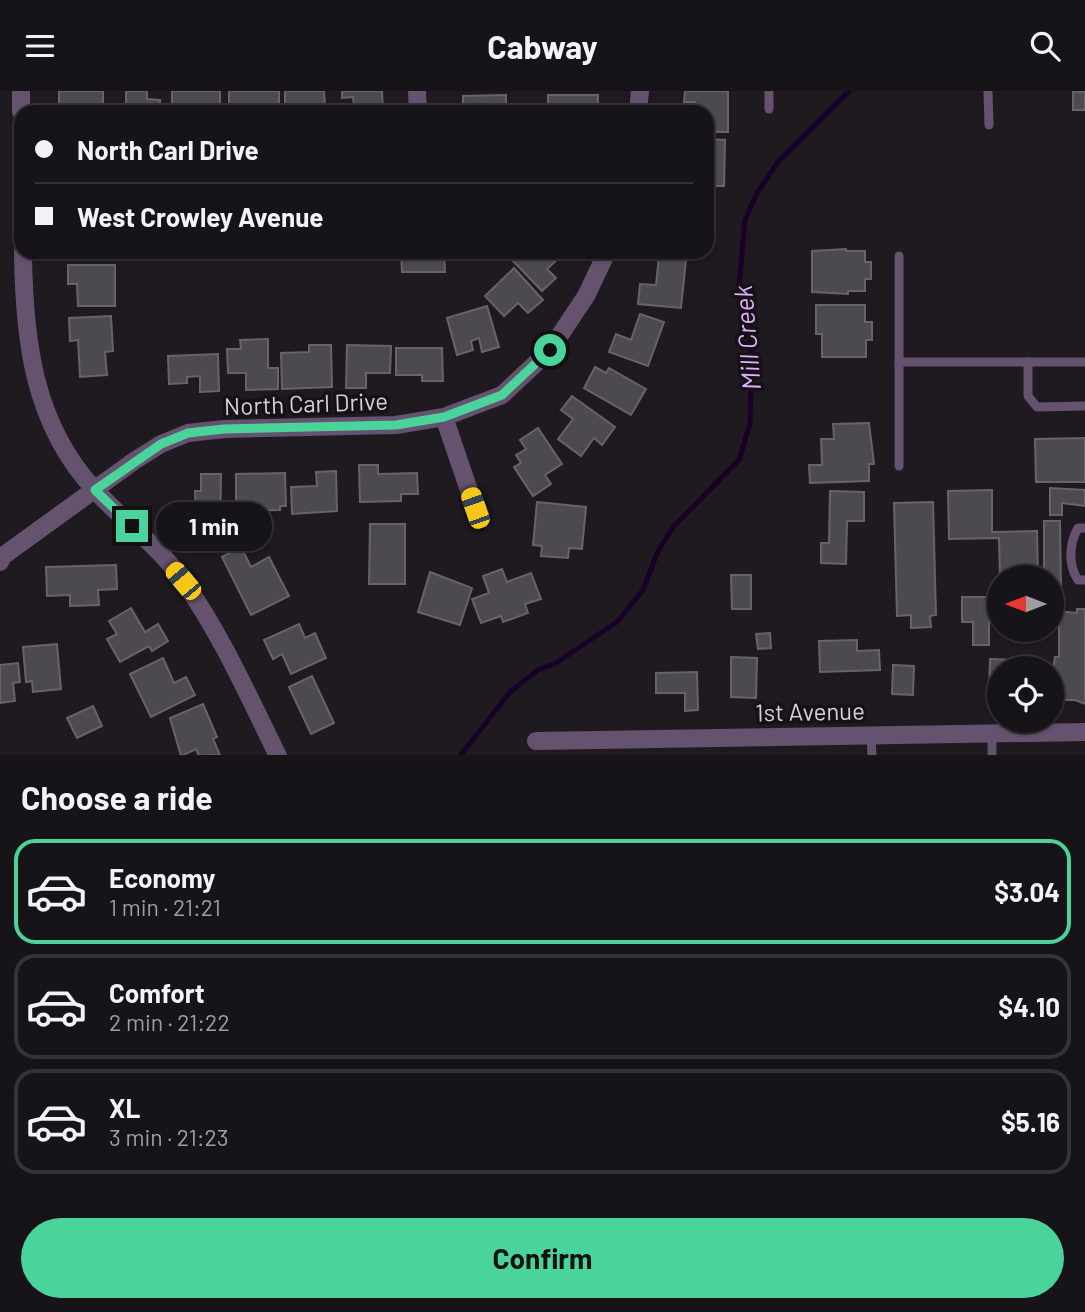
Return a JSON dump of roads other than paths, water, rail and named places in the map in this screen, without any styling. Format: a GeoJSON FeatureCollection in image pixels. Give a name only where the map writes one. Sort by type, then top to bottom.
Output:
{"type":"FeatureCollection","features":[{"type":"Feature","properties":{"kind":"street"},"geometry":{"type":"LineString","coordinates":[[23,259],[27,338],[34,380],[48,420],[63,447],[95,490],[151,543],[183,581],[216,633],[278,755]]}},
{"type":"Feature","properties":{"kind":"street","name":"North Carl Drive"},"geometry":{"type":"LineString","coordinates":[[0,562],[3,556],[161,444],[188,433],[224,429],[396,425],[444,417],[502,395],[550,350],[586,296],[604,259]]}},
{"type":"Feature","properties":{"kind":"street"},"geometry":{"type":"LineString","coordinates":[[444,417],[475,508]]}},
{"type":"Feature","properties":{"kind":"street","name":"1st Avenue"},"geometry":{"type":"LineString","coordinates":[[1064,732],[1085,732]]}},
{"type":"Feature","properties":{"kind":"street","name":"1st Avenue"},"geometry":{"type":"LineString","coordinates":[[536,741],[992,733]]}},
{"type":"Feature","properties":{"kind":"lane"},"geometry":{"type":"LineString","coordinates":[[769,91],[769,109]]}},
{"type":"Feature","properties":{"kind":"lane"},"geometry":{"type":"LineString","coordinates":[[989,91],[989,125]]}},
{"type":"Feature","properties":{"kind":"lane"},"geometry":{"type":"LineString","coordinates":[[899,256],[899,466]]}},
{"type":"Feature","properties":{"kind":"lane"},"geometry":{"type":"LineString","coordinates":[[899,362],[1085,362]]}},
{"type":"Feature","properties":{"kind":"lane"},"geometry":{"type":"LineString","coordinates":[[1028,362],[1028,397],[1037,407],[1085,406]]}},
{"type":"Feature","properties":{"kind":"lane"},"geometry":{"type":"LineString","coordinates":[[1085,528],[1078,528],[1071,539],[1071,570],[1078,580],[1085,580]]}},
{"type":"Feature","properties":{"kind":"lane"},"geometry":{"type":"LineString","coordinates":[[992,733],[992,755]]}},
{"type":"Feature","properties":{"kind":"lane"},"geometry":{"type":"LineString","coordinates":[[872,735],[872,755]]}},
{"type":"Feature","properties":{"kind":"waterway","name":"Mill Creek"},"geometry":{"type":"LineString","coordinates":[[461,755],[510,692],[538,670],[556,663],[617,622],[643,590],[658,551],[674,526],[739,460],[750,423],[752,348],[739,286],[745,220],[757,193],[778,162],[849,91]]}}]}
